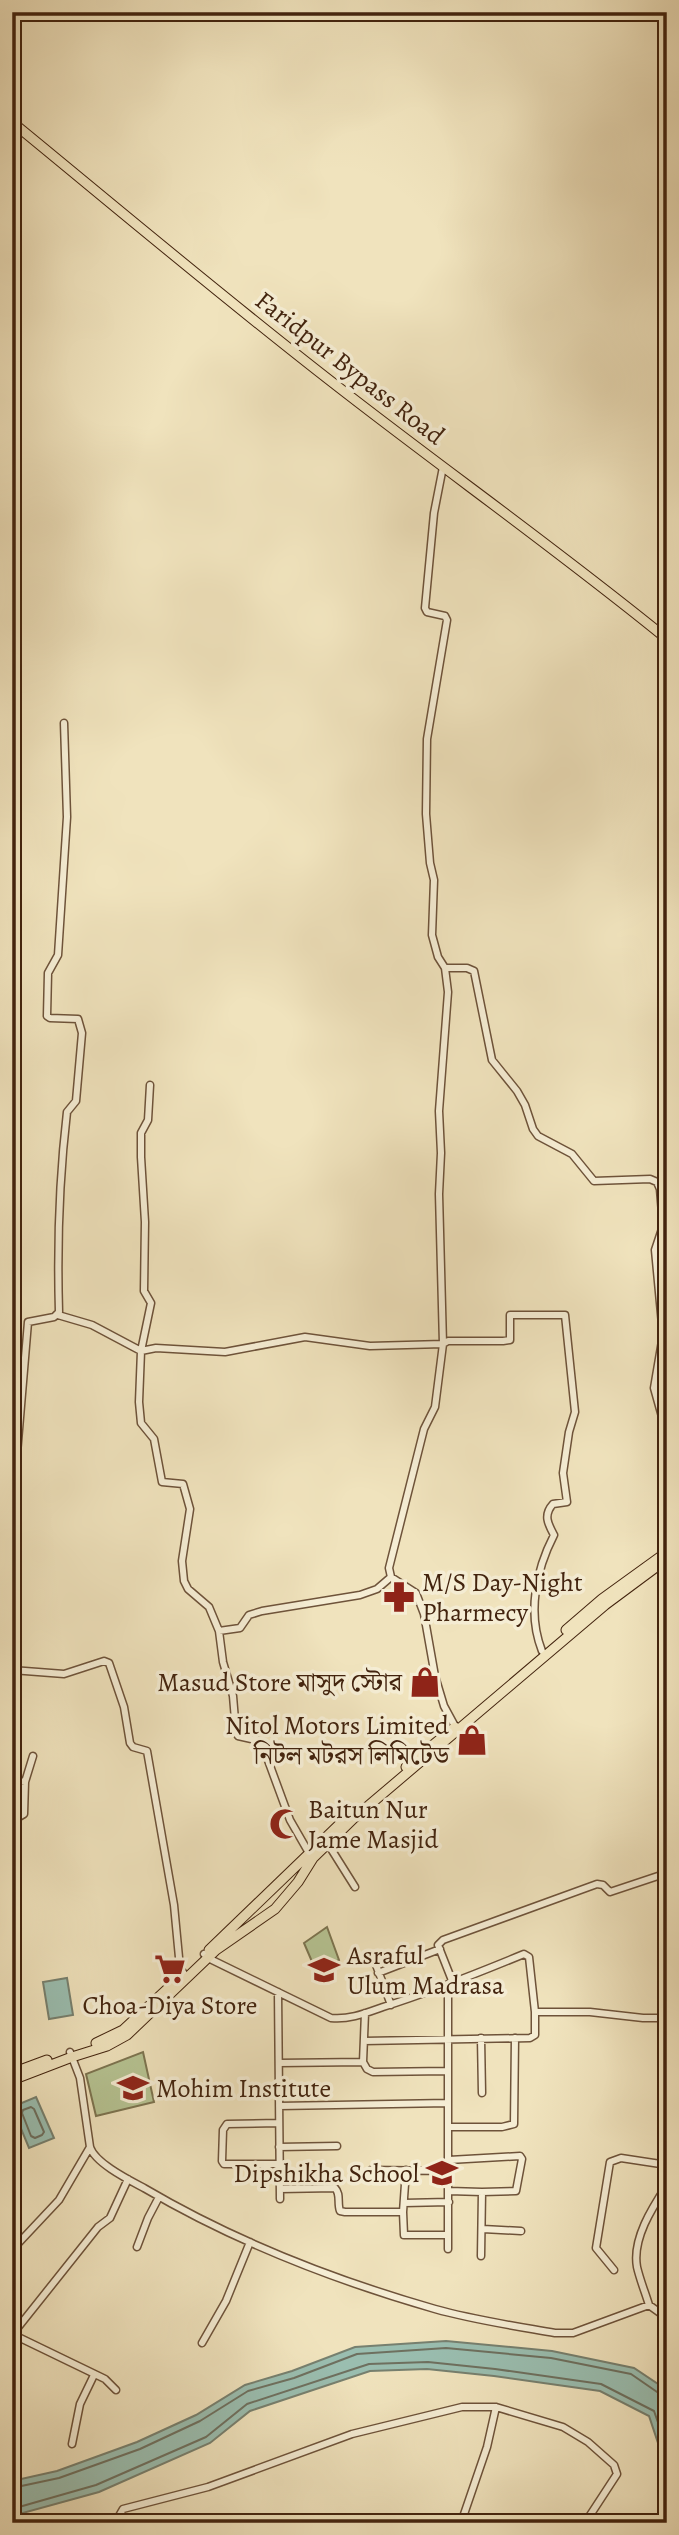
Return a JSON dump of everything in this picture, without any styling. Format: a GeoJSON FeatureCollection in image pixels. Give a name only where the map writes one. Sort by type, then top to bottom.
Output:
{"type":"FeatureCollection","features":[{"type":"Feature","properties":{"kind":"highway","name":"Faridpur Bypass Road"},"geometry":{"type":"LineString","coordinates":[[12,122],[256,322],[667,639]]}},
{"type":"Feature","properties":{"kind":"highway"},"geometry":{"type":"LineString","coordinates":[[506,1686],[542,1651],[667,1552]]}},
{"type":"Feature","properties":{"kind":"highway"},"geometry":{"type":"LineString","coordinates":[[627,1585],[667,1559]]}},
{"type":"Feature","properties":{"kind":"highway"},"geometry":{"type":"LineString","coordinates":[[206,1956],[275,1909],[323,1846],[604,1602]]}},
{"type":"Feature","properties":{"kind":"highway"},"geometry":{"type":"LineString","coordinates":[[12,2073],[71,2054],[107,2046],[127,2035],[309,1853],[323,1846]]}},
{"type":"Feature","properties":{"kind":"highway"},"geometry":{"type":"LineString","coordinates":[[12,2080],[71,2054]]}},
{"type":"Feature","properties":{"kind":"street"},"geometry":{"type":"LineString","coordinates":[[391,1577],[390,1560],[424,1429],[435,1407],[443,1344],[439,1194],[441,1084],[448,1010],[445,968],[438,957],[432,935],[434,880],[426,814],[428,739],[447,620],[445,616],[427,612],[425,608],[434,513],[443,467]]}},
{"type":"Feature","properties":{"kind":"street"},"geometry":{"type":"LineString","coordinates":[[58,1315],[59,1197],[67,1112],[76,1101],[82,1033],[80,1021],[76,1018],[47,1016],[48,973],[58,956],[68,817],[64,723]]}},
{"type":"Feature","properties":{"kind":"street"},"geometry":{"type":"LineString","coordinates":[[445,968],[467,968],[474,971],[492,1060],[517,1091],[538,1136],[572,1154],[594,1181],[650,1179],[657,1182],[660,1189],[663,1226],[655,1250],[663,1335],[654,1388],[666,1431],[663,1467],[667,1515]]}},
{"type":"Feature","properties":{"kind":"street"},"geometry":{"type":"LineString","coordinates":[[150,1085],[148,1120],[141,1133],[145,1222],[144,1291],[151,1303],[141,1351],[141,1423],[154,1439],[162,1482],[183,1484],[190,1509],[182,1562],[184,1581],[188,1588],[209,1606],[219,1631],[223,1662],[233,1696],[236,1732],[238,1736],[262,1744],[290,1820],[309,1853]]}},
{"type":"Feature","properties":{"kind":"street"},"geometry":{"type":"LineString","coordinates":[[12,1513],[28,1322],[58,1315],[92,1325],[141,1351],[156,1348],[225,1352],[305,1337],[370,1346],[510,1340],[509,1317],[512,1314],[565,1315],[575,1412],[563,1473],[567,1502],[553,1504],[547,1512],[554,1535],[535,1585],[537,1632],[542,1651]]}},
{"type":"Feature","properties":{"kind":"street"},"geometry":{"type":"LineString","coordinates":[[12,1377],[23,1378]]}},
{"type":"Feature","properties":{"kind":"street"},"geometry":{"type":"LineString","coordinates":[[219,1631],[240,1628],[249,1615],[262,1611],[360,1595],[377,1589],[391,1577]]}},
{"type":"Feature","properties":{"kind":"street"},"geometry":{"type":"LineString","coordinates":[[391,1577],[416,1593],[424,1614],[435,1676],[444,1706],[456,1729]]}},
{"type":"Feature","properties":{"kind":"street"},"geometry":{"type":"LineString","coordinates":[[12,1670],[64,1674],[104,1661],[109,1663],[124,1707],[130,1743],[132,1747],[147,1751],[174,1905],[180,1968],[185,1976]]}},
{"type":"Feature","properties":{"kind":"street"},"geometry":{"type":"LineString","coordinates":[[12,1821],[24,1814],[25,1782],[33,1756]]}},
{"type":"Feature","properties":{"kind":"street"},"geometry":{"type":"LineString","coordinates":[[12,1780],[25,1782]]}},
{"type":"Feature","properties":{"kind":"street"},"geometry":{"type":"LineString","coordinates":[[323,1846],[355,1887]]}},
{"type":"Feature","properties":{"kind":"street"},"geometry":{"type":"LineString","coordinates":[[448,2249],[447,2071],[450,1984],[438,1945],[443,1940],[597,1884],[603,1885],[610,1892],[667,1874]]}},
{"type":"Feature","properties":{"kind":"street"},"geometry":{"type":"LineString","coordinates":[[391,2005],[377,1969],[440,1949]]}},
{"type":"Feature","properties":{"kind":"street"},"geometry":{"type":"LineString","coordinates":[[206,1956],[331,2018],[340,2019],[391,2005],[524,1954],[529,1957],[535,2035],[515,2038],[364,2041]]}},
{"type":"Feature","properties":{"kind":"street"},"geometry":{"type":"LineString","coordinates":[[278,1992],[280,2199]]}},
{"type":"Feature","properties":{"kind":"street"},"geometry":{"type":"LineString","coordinates":[[535,2012],[590,2012],[667,2018]]}},
{"type":"Feature","properties":{"kind":"street"},"geometry":{"type":"LineString","coordinates":[[365,2013],[363,2062],[367,2069],[373,2072],[447,2071]]}},
{"type":"Feature","properties":{"kind":"street"},"geometry":{"type":"LineString","coordinates":[[481,2038],[482,2093]]}},
{"type":"Feature","properties":{"kind":"street"},"geometry":{"type":"LineString","coordinates":[[449,2127],[502,2127],[514,2124],[515,2038]]}},
{"type":"Feature","properties":{"kind":"street"},"geometry":{"type":"LineString","coordinates":[[71,2054],[80,2078],[90,2147],[94,2155],[159,2197],[250,2242],[368,2288],[436,2309],[563,2335],[649,2305]]}},
{"type":"Feature","properties":{"kind":"street"},"geometry":{"type":"LineString","coordinates":[[279,2063],[363,2062]]}},
{"type":"Feature","properties":{"kind":"street"},"geometry":{"type":"LineString","coordinates":[[279,2106],[448,2103]]}},
{"type":"Feature","properties":{"kind":"street"},"geometry":{"type":"LineString","coordinates":[[279,2123],[227,2124],[223,2130],[222,2161],[233,2166],[279,2164]]}},
{"type":"Feature","properties":{"kind":"street"},"geometry":{"type":"LineString","coordinates":[[279,2147],[337,2146]]}},
{"type":"Feature","properties":{"kind":"street"},"geometry":{"type":"LineString","coordinates":[[12,2250],[60,2200],[90,2147]]}},
{"type":"Feature","properties":{"kind":"street"},"geometry":{"type":"LineString","coordinates":[[449,2160],[520,2156],[522,2159],[516,2191],[449,2191]]}},
{"type":"Feature","properties":{"kind":"street"},"geometry":{"type":"LineString","coordinates":[[614,2270],[596,2248],[610,2162],[621,2158],[667,2165]]}},
{"type":"Feature","properties":{"kind":"street"},"geometry":{"type":"LineString","coordinates":[[371,2169],[449,2171]]}},
{"type":"Feature","properties":{"kind":"street"},"geometry":{"type":"LineString","coordinates":[[406,2170],[404,2235],[448,2235]]}},
{"type":"Feature","properties":{"kind":"street"},"geometry":{"type":"LineString","coordinates":[[116,2390],[105,2379],[13,2335],[98,2227],[110,2218],[128,2179]]}},
{"type":"Feature","properties":{"kind":"street"},"geometry":{"type":"LineString","coordinates":[[667,2185],[656,2201],[637,2246],[637,2266],[649,2305],[667,2318]]}},
{"type":"Feature","properties":{"kind":"street"},"geometry":{"type":"LineString","coordinates":[[280,2189],[335,2188],[340,2211],[345,2212],[403,2211]]}},
{"type":"Feature","properties":{"kind":"street"},"geometry":{"type":"LineString","coordinates":[[481,2256],[482,2192]]}},
{"type":"Feature","properties":{"kind":"street"},"geometry":{"type":"LineString","coordinates":[[137,2248],[159,2197]]}},
{"type":"Feature","properties":{"kind":"street"},"geometry":{"type":"LineString","coordinates":[[404,2203],[449,2202]]}},
{"type":"Feature","properties":{"kind":"street"},"geometry":{"type":"LineString","coordinates":[[483,2228],[521,2231]]}},
{"type":"Feature","properties":{"kind":"street"},"geometry":{"type":"LineString","coordinates":[[202,2343],[226,2301],[250,2242]]}},
{"type":"Feature","properties":{"kind":"street"},"geometry":{"type":"LineString","coordinates":[[72,2444],[80,2404],[94,2375]]}},
{"type":"Feature","properties":{"kind":"street"},"geometry":{"type":"LineString","coordinates":[[115,2523],[123,2509],[208,2487],[352,2434],[462,2407],[496,2407],[563,2427],[589,2442],[614,2465],[617,2474],[585,2523]]}},
{"type":"Feature","properties":{"kind":"street"},"geometry":{"type":"LineString","coordinates":[[461,2523],[487,2447],[496,2407]]}},
{"type":"Feature","properties":{"kind":"green space"},"geometry":{"type":"Polygon","coordinates":[[[327,1927],[339,1960],[316,1971],[304,1943],[327,1927]]]}},
{"type":"Feature","properties":{"kind":"green space"},"geometry":{"type":"Polygon","coordinates":[[[143,2052],[154,2102],[96,2116],[86,2074],[143,2052]]]}},
{"type":"Feature","properties":{"kind":"water"},"geometry":{"type":"Polygon","coordinates":[[[67,1978],[73,2015],[49,2019],[43,1982],[67,1978]]]}},
{"type":"Feature","properties":{"kind":"water"},"geometry":{"type":"Polygon","coordinates":[[[36,2097],[54,2138],[29,2148],[12,2107],[36,2097]]]}},
{"type":"Feature","properties":{"kind":"water"},"geometry":{"type":"Polygon","coordinates":[[[446,2341],[552,2351],[634,2368],[667,2390],[667,2470],[649,2416],[600,2391],[427,2369],[370,2371],[250,2411],[210,2443],[99,2492],[12,2516],[12,2481],[57,2471],[137,2442],[196,2415],[245,2385],[292,2371],[355,2347],[446,2341]]]}},
{"type":"Feature","properties":{"kind":"place","name":"M/S Day-Night Pharmecy"},"geometry":{"type":"Point","coordinates":[399,1597]}},
{"type":"Feature","properties":{"kind":"place","name":"Masud Store মাসুদ স্টোর"},"geometry":{"type":"Point","coordinates":[425,1682]}},
{"type":"Feature","properties":{"kind":"place","name":"Nitol Motors Limited নিটল মটরস লিমিটেড"},"geometry":{"type":"Point","coordinates":[472,1740]}},
{"type":"Feature","properties":{"kind":"place","name":"Baitun Nur Jame Masjid"},"geometry":{"type":"Point","coordinates":[285,1824]}},
{"type":"Feature","properties":{"kind":"place","name":"Choa-Diya Store"},"geometry":{"type":"Point","coordinates":[170,1969]}},
{"type":"Feature","properties":{"kind":"place","name":"Asraful Ulum Madrasa"},"geometry":{"type":"Point","coordinates":[324,1970]}},
{"type":"Feature","properties":{"kind":"place","name":"Mohim Institute"},"geometry":{"type":"Point","coordinates":[133,2088]}},
{"type":"Feature","properties":{"kind":"place","name":"Dipshikha School"},"geometry":{"type":"Point","coordinates":[442,2173]}}]}
